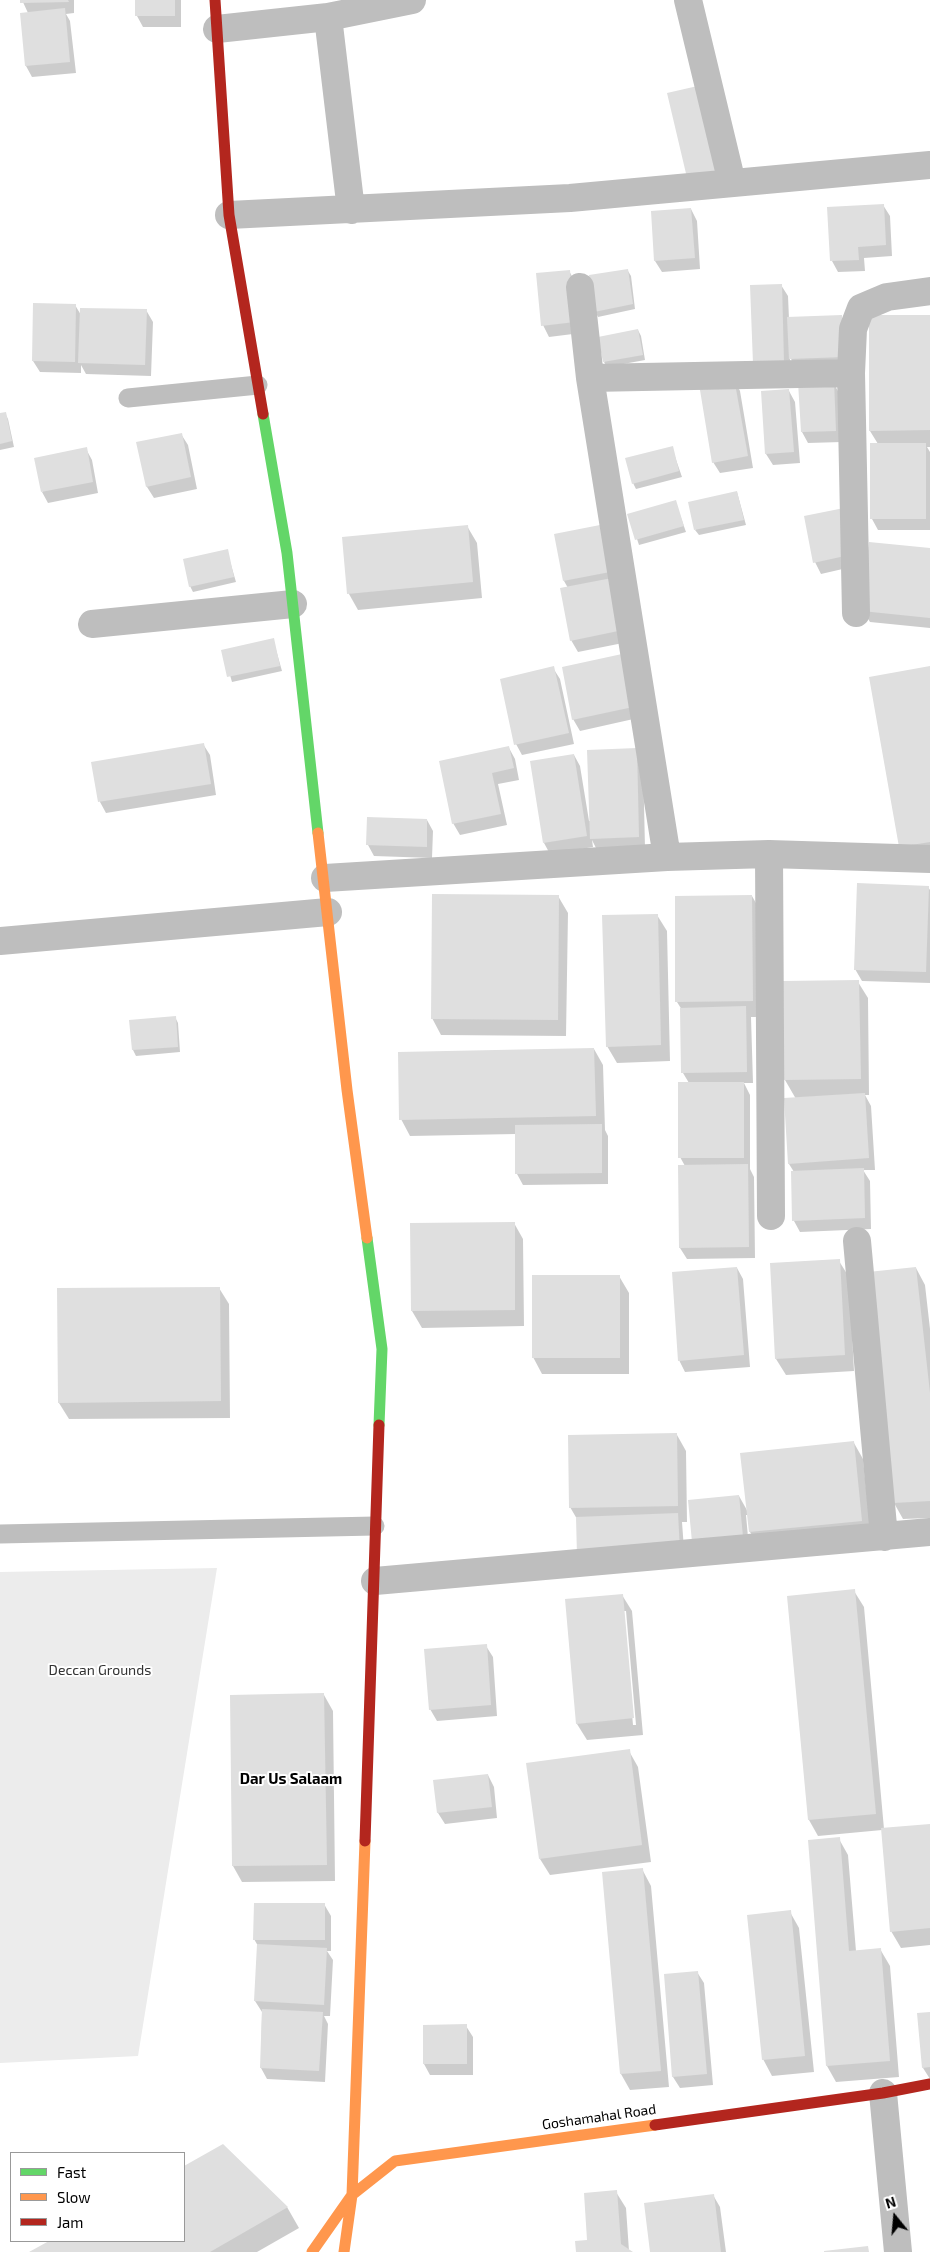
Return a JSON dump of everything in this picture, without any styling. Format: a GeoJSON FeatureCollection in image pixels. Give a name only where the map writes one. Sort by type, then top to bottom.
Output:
{"type":"FeatureCollection","features":[{"type":"Feature","properties":{"kind":"street"},"geometry":{"type":"LineString","coordinates":[[216,0],[229,216],[287,553],[325,878],[347,1090],[382,1348],[352,2195],[344,2252]]}},
{"type":"Feature","properties":{"kind":"street"},"geometry":{"type":"LineString","coordinates":[[217,29],[328,16],[412,0]]}},
{"type":"Feature","properties":{"kind":"street"},"geometry":{"type":"LineString","coordinates":[[688,0],[732,183]]}},
{"type":"Feature","properties":{"kind":"street"},"geometry":{"type":"LineString","coordinates":[[328,16],[351,210]]}},
{"type":"Feature","properties":{"kind":"street"},"geometry":{"type":"LineString","coordinates":[[229,216],[570,198],[930,164]]}},
{"type":"Feature","properties":{"kind":"street"},"geometry":{"type":"LineString","coordinates":[[580,287],[590,378],[667,857]]}},
{"type":"Feature","properties":{"kind":"street"},"geometry":{"type":"LineString","coordinates":[[856,613],[851,373],[853,329],[861,308],[887,297],[930,291]]}},
{"type":"Feature","properties":{"kind":"street"},"geometry":{"type":"LineString","coordinates":[[590,378],[851,373]]}},
{"type":"Feature","properties":{"kind":"street"},"geometry":{"type":"LineString","coordinates":[[92,624],[293,604]]}},
{"type":"Feature","properties":{"kind":"street"},"geometry":{"type":"LineString","coordinates":[[769,854],[771,1216]]}},
{"type":"Feature","properties":{"kind":"street"},"geometry":{"type":"LineString","coordinates":[[325,878],[667,857],[769,854],[930,859]]}},
{"type":"Feature","properties":{"kind":"street"},"geometry":{"type":"LineString","coordinates":[[0,941],[328,912]]}},
{"type":"Feature","properties":{"kind":"street"},"geometry":{"type":"LineString","coordinates":[[857,1240],[884,1537]]}},
{"type":"Feature","properties":{"kind":"street"},"geometry":{"type":"LineString","coordinates":[[375,1581],[930,1532]]}},
{"type":"Feature","properties":{"kind":"street","name":"Goshamahal Road"},"geometry":{"type":"LineString","coordinates":[[312,2252],[352,2195],[395,2161],[883,2093],[930,2084]]}},
{"type":"Feature","properties":{"kind":"street"},"geometry":{"type":"LineString","coordinates":[[883,2093],[898,2252]]}},
{"type":"Feature","properties":{"kind":"lane"},"geometry":{"type":"LineString","coordinates":[[128,398],[258,385]]}},
{"type":"Feature","properties":{"kind":"lane"},"geometry":{"type":"LineString","coordinates":[[0,1534],[375,1526]]}},
{"type":"Feature","properties":{"kind":"green space","name":"Deccan Grounds"},"geometry":{"type":"Polygon","coordinates":[[[217,1568],[138,2056],[0,2063],[0,1572],[217,1568]]]}},
{"type":"Feature","properties":{"kind":"building"},"geometry":{"type":"Polygon","coordinates":[[[20,0],[68,0],[69,2],[20,3],[20,0]]]}},
{"type":"Feature","properties":{"kind":"building"},"geometry":{"type":"Polygon","coordinates":[[[135,0],[175,0],[175,16],[135,16],[135,0]]]}},
{"type":"Feature","properties":{"kind":"building"},"geometry":{"type":"Polygon","coordinates":[[[65,8],[70,62],[25,66],[20,13],[65,8]]]}},
{"type":"Feature","properties":{"kind":"building"},"geometry":{"type":"Polygon","coordinates":[[[702,85],[723,174],[688,182],[667,93],[702,85]]]}},
{"type":"Feature","properties":{"kind":"building"},"geometry":{"type":"Polygon","coordinates":[[[884,204],[886,245],[858,247],[859,260],[830,261],[827,207],[884,204]]]}},
{"type":"Feature","properties":{"kind":"building"},"geometry":{"type":"Polygon","coordinates":[[[691,208],[695,258],[654,261],[651,211],[691,208]]]}},
{"type":"Feature","properties":{"kind":"building"},"geometry":{"type":"Polygon","coordinates":[[[628,269],[633,304],[594,312],[589,275],[628,269]]]}},
{"type":"Feature","properties":{"kind":"building"},"geometry":{"type":"Polygon","coordinates":[[[570,270],[575,322],[541,326],[536,273],[570,270]]]}},
{"type":"Feature","properties":{"kind":"building"},"geometry":{"type":"Polygon","coordinates":[[[782,284],[784,363],[753,364],[750,285],[782,284]]]}},
{"type":"Feature","properties":{"kind":"building"},"geometry":{"type":"Polygon","coordinates":[[[33,303],[76,304],[75,362],[32,361],[33,303]]]}},
{"type":"Feature","properties":{"kind":"building"},"geometry":{"type":"Polygon","coordinates":[[[80,308],[147,309],[145,365],[78,363],[80,308]]]}},
{"type":"Feature","properties":{"kind":"building"},"geometry":{"type":"Polygon","coordinates":[[[842,315],[844,357],[789,359],[787,317],[842,315]]]}},
{"type":"Feature","properties":{"kind":"building"},"geometry":{"type":"Polygon","coordinates":[[[869,315],[930,315],[930,430],[869,431],[869,315]]]}},
{"type":"Feature","properties":{"kind":"building"},"geometry":{"type":"Polygon","coordinates":[[[638,329],[643,355],[603,362],[598,337],[638,329]]]}},
{"type":"Feature","properties":{"kind":"building"},"geometry":{"type":"Polygon","coordinates":[[[734,378],[748,456],[712,463],[699,384],[734,378]]]}},
{"type":"Feature","properties":{"kind":"building"},"geometry":{"type":"Polygon","coordinates":[[[834,380],[836,431],[801,432],[798,382],[834,380]]]}},
{"type":"Feature","properties":{"kind":"building"},"geometry":{"type":"Polygon","coordinates":[[[789,389],[794,452],[765,454],[761,391],[789,389]]]}},
{"type":"Feature","properties":{"kind":"building"},"geometry":{"type":"Polygon","coordinates":[[[6,412],[12,441],[0,444],[0,413],[6,412]]]}},
{"type":"Feature","properties":{"kind":"building"},"geometry":{"type":"Polygon","coordinates":[[[182,433],[191,477],[146,487],[136,442],[182,433]]]}},
{"type":"Feature","properties":{"kind":"building"},"geometry":{"type":"Polygon","coordinates":[[[870,443],[926,443],[926,519],[870,519],[870,443]]]}},
{"type":"Feature","properties":{"kind":"building"},"geometry":{"type":"Polygon","coordinates":[[[673,446],[679,471],[632,484],[625,458],[673,446]]]}},
{"type":"Feature","properties":{"kind":"building"},"geometry":{"type":"Polygon","coordinates":[[[87,447],[93,482],[41,492],[34,458],[87,447]]]}},
{"type":"Feature","properties":{"kind":"building"},"geometry":{"type":"Polygon","coordinates":[[[737,491],[744,520],[694,530],[688,502],[737,491]]]}},
{"type":"Feature","properties":{"kind":"building"},"geometry":{"type":"Polygon","coordinates":[[[676,500],[684,526],[635,540],[627,514],[676,500]]]}},
{"type":"Feature","properties":{"kind":"building"},"geometry":{"type":"Polygon","coordinates":[[[844,508],[854,554],[813,563],[804,516],[844,508]]]}},
{"type":"Feature","properties":{"kind":"building"},"geometry":{"type":"Polygon","coordinates":[[[468,525],[473,582],[347,594],[342,537],[468,525]]]}},
{"type":"Feature","properties":{"kind":"building"},"geometry":{"type":"Polygon","coordinates":[[[600,525],[610,572],[563,581],[554,534],[600,525]]]}},
{"type":"Feature","properties":{"kind":"building"},"geometry":{"type":"Polygon","coordinates":[[[869,542],[930,548],[930,618],[862,611],[869,542]]]}},
{"type":"Feature","properties":{"kind":"building"},"geometry":{"type":"Polygon","coordinates":[[[228,549],[234,577],[189,587],[183,559],[228,549]]]}},
{"type":"Feature","properties":{"kind":"building"},"geometry":{"type":"Polygon","coordinates":[[[612,578],[623,630],[570,641],[560,588],[612,578]]]}},
{"type":"Feature","properties":{"kind":"building"},"geometry":{"type":"Polygon","coordinates":[[[274,638],[280,666],[227,677],[221,650],[274,638]]]}},
{"type":"Feature","properties":{"kind":"building"},"geometry":{"type":"Polygon","coordinates":[[[622,654],[633,707],[572,720],[562,667],[622,654]]]}},
{"type":"Feature","properties":{"kind":"building"},"geometry":{"type":"Polygon","coordinates":[[[554,666],[569,733],[514,745],[500,679],[554,666]]]}},
{"type":"Feature","properties":{"kind":"building"},"geometry":{"type":"Polygon","coordinates":[[[930,666],[930,842],[899,847],[869,677],[930,666]]]}},
{"type":"Feature","properties":{"kind":"building"},"geometry":{"type":"Polygon","coordinates":[[[204,743],[211,784],[98,802],[91,762],[204,743]]]}},
{"type":"Feature","properties":{"kind":"building"},"geometry":{"type":"Polygon","coordinates":[[[509,746],[514,768],[492,773],[501,814],[452,824],[439,761],[509,746]]]}},
{"type":"Feature","properties":{"kind":"building"},"geometry":{"type":"Polygon","coordinates":[[[637,748],[639,837],[590,839],[587,750],[637,748]]]}},
{"type":"Feature","properties":{"kind":"building"},"geometry":{"type":"Polygon","coordinates":[[[574,754],[587,836],[543,843],[530,761],[574,754]]]}},
{"type":"Feature","properties":{"kind":"building"},"geometry":{"type":"Polygon","coordinates":[[[367,817],[427,819],[427,847],[366,845],[367,817]]]}},
{"type":"Feature","properties":{"kind":"building"},"geometry":{"type":"Polygon","coordinates":[[[857,883],[929,886],[926,972],[854,970],[857,883]]]}},
{"type":"Feature","properties":{"kind":"building"},"geometry":{"type":"Polygon","coordinates":[[[432,894],[559,895],[558,1020],[431,1019],[432,894]]]}},
{"type":"Feature","properties":{"kind":"building"},"geometry":{"type":"Polygon","coordinates":[[[752,895],[753,1001],[675,1002],[675,896],[752,895]]]}},
{"type":"Feature","properties":{"kind":"building"},"geometry":{"type":"Polygon","coordinates":[[[658,914],[661,1045],[606,1047],[602,915],[658,914]]]}},
{"type":"Feature","properties":{"kind":"building"},"geometry":{"type":"Polygon","coordinates":[[[859,980],[861,1079],[784,1080],[783,981],[859,980]]]}},
{"type":"Feature","properties":{"kind":"building"},"geometry":{"type":"Polygon","coordinates":[[[746,1006],[747,1072],[681,1073],[680,1008],[746,1006]]]}},
{"type":"Feature","properties":{"kind":"building"},"geometry":{"type":"Polygon","coordinates":[[[176,1016],[178,1047],[132,1050],[129,1020],[176,1016]]]}},
{"type":"Feature","properties":{"kind":"building"},"geometry":{"type":"Polygon","coordinates":[[[594,1048],[596,1116],[399,1120],[398,1052],[594,1048]]]}},
{"type":"Feature","properties":{"kind":"building"},"geometry":{"type":"Polygon","coordinates":[[[678,1082],[744,1082],[744,1158],[678,1158],[678,1082]]]}},
{"type":"Feature","properties":{"kind":"building"},"geometry":{"type":"Polygon","coordinates":[[[865,1093],[869,1158],[788,1164],[784,1098],[865,1093]]]}},
{"type":"Feature","properties":{"kind":"building"},"geometry":{"type":"Polygon","coordinates":[[[602,1124],[602,1173],[515,1174],[515,1125],[602,1124]]]}},
{"type":"Feature","properties":{"kind":"building"},"geometry":{"type":"Polygon","coordinates":[[[748,1164],[749,1247],[679,1248],[678,1165],[748,1164]]]}},
{"type":"Feature","properties":{"kind":"building"},"geometry":{"type":"Polygon","coordinates":[[[864,1168],[865,1218],[792,1221],[791,1171],[864,1168]]]}},
{"type":"Feature","properties":{"kind":"building"},"geometry":{"type":"Polygon","coordinates":[[[515,1222],[515,1310],[411,1311],[410,1223],[515,1222]]]}},
{"type":"Feature","properties":{"kind":"building"},"geometry":{"type":"Polygon","coordinates":[[[840,1259],[845,1355],[775,1359],[770,1263],[840,1259]]]}},
{"type":"Feature","properties":{"kind":"building"},"geometry":{"type":"Polygon","coordinates":[[[737,1267],[744,1355],[678,1361],[672,1272],[737,1267]]]}},
{"type":"Feature","properties":{"kind":"building"},"geometry":{"type":"Polygon","coordinates":[[[916,1267],[930,1393],[930,1501],[893,1503],[868,1272],[916,1267]]]}},
{"type":"Feature","properties":{"kind":"building"},"geometry":{"type":"Polygon","coordinates":[[[532,1275],[620,1275],[620,1358],[532,1358],[532,1275]]]}},
{"type":"Feature","properties":{"kind":"building"},"geometry":{"type":"Polygon","coordinates":[[[220,1287],[221,1401],[58,1403],[57,1288],[220,1287]]]}},
{"type":"Feature","properties":{"kind":"building"},"geometry":{"type":"Polygon","coordinates":[[[677,1433],[678,1506],[569,1508],[568,1435],[677,1433]]]}},
{"type":"Feature","properties":{"kind":"building"},"geometry":{"type":"Polygon","coordinates":[[[854,1441],[862,1521],[749,1532],[740,1453],[854,1441]]]}},
{"type":"Feature","properties":{"kind":"building"},"geometry":{"type":"Polygon","coordinates":[[[739,1495],[743,1537],[692,1542],[688,1500],[739,1495]]]}},
{"type":"Feature","properties":{"kind":"building"},"geometry":{"type":"Polygon","coordinates":[[[678,1513],[680,1552],[577,1556],[576,1517],[678,1513]]]}},
{"type":"Feature","properties":{"kind":"building"},"geometry":{"type":"Polygon","coordinates":[[[855,1589],[876,1814],[808,1820],[787,1596],[855,1589]]]}},
{"type":"Feature","properties":{"kind":"building"},"geometry":{"type":"Polygon","coordinates":[[[623,1594],[634,1718],[576,1724],[565,1599],[623,1594]]]}},
{"type":"Feature","properties":{"kind":"building"},"geometry":{"type":"Polygon","coordinates":[[[487,1644],[491,1705],[429,1710],[424,1649],[487,1644]]]}},
{"type":"Feature","properties":{"kind":"building"},"geometry":{"type":"Polygon","coordinates":[[[324,1693],[327,1865],[232,1866],[230,1695],[324,1693]]]}},
{"type":"Feature","properties":{"kind":"building"},"geometry":{"type":"Polygon","coordinates":[[[630,1749],[642,1845],[539,1859],[526,1763],[630,1749]]]}},
{"type":"Feature","properties":{"kind":"building"},"geometry":{"type":"Polygon","coordinates":[[[488,1774],[492,1807],[437,1813],[433,1780],[488,1774]]]}},
{"type":"Feature","properties":{"kind":"building"},"geometry":{"type":"Polygon","coordinates":[[[930,1824],[930,1928],[890,1932],[881,1828],[930,1824]]]}},
{"type":"Feature","properties":{"kind":"building"},"geometry":{"type":"Polygon","coordinates":[[[840,1837],[849,1951],[881,1948],[890,2061],[826,2066],[808,1840],[840,1837]]]}},
{"type":"Feature","properties":{"kind":"building"},"geometry":{"type":"Polygon","coordinates":[[[643,1868],[661,2071],[620,2074],[602,1872],[643,1868]]]}},
{"type":"Feature","properties":{"kind":"building"},"geometry":{"type":"Polygon","coordinates":[[[254,1903],[325,1903],[325,1940],[253,1940],[254,1903]]]}},
{"type":"Feature","properties":{"kind":"building"},"geometry":{"type":"Polygon","coordinates":[[[791,1910],[805,2056],[762,2060],[747,1915],[791,1910]]]}},
{"type":"Feature","properties":{"kind":"building"},"geometry":{"type":"Polygon","coordinates":[[[257,1944],[327,1948],[324,2005],[254,2001],[257,1944]]]}},
{"type":"Feature","properties":{"kind":"building"},"geometry":{"type":"Polygon","coordinates":[[[698,1971],[707,2074],[672,2077],[664,1974],[698,1971]]]}},
{"type":"Feature","properties":{"kind":"building"},"geometry":{"type":"Polygon","coordinates":[[[262,2009],[323,2012],[319,2071],[260,2068],[262,2009]]]}},
{"type":"Feature","properties":{"kind":"building"},"geometry":{"type":"Polygon","coordinates":[[[930,2012],[930,2067],[922,2068],[917,2013],[930,2012]]]}},
{"type":"Feature","properties":{"kind":"building"},"geometry":{"type":"Polygon","coordinates":[[[467,2024],[467,2064],[423,2064],[423,2025],[467,2024]]]}},
{"type":"Feature","properties":{"kind":"building"},"geometry":{"type":"Polygon","coordinates":[[[223,2144],[288,2207],[210,2252],[29,2252],[47,2242],[185,2242],[185,2165],[223,2144]]]}},
{"type":"Feature","properties":{"kind":"building"},"geometry":{"type":"Polygon","coordinates":[[[617,2190],[621,2244],[633,2252],[576,2252],[575,2241],[587,2240],[584,2193],[617,2190]]]}},
{"type":"Feature","properties":{"kind":"building"},"geometry":{"type":"Polygon","coordinates":[[[714,2194],[721,2252],[650,2252],[644,2203],[714,2194]]]}},
{"type":"Feature","properties":{"kind":"building"},"geometry":{"type":"Polygon","coordinates":[[[868,2246],[869,2252],[824,2252],[824,2251],[868,2246]]]}},
{"type":"Feature","properties":{"kind":"traffic: fast"},"geometry":{"type":"LineString","coordinates":[[263,414],[287,553],[318,833]]}},
{"type":"Feature","properties":{"kind":"traffic: fast"},"geometry":{"type":"LineString","coordinates":[[367,1238],[382,1349],[379,1425]]}},
{"type":"Feature","properties":{"kind":"traffic: slow"},"geometry":{"type":"LineString","coordinates":[[318,833],[347,1090],[367,1238]]}},
{"type":"Feature","properties":{"kind":"traffic: slow"},"geometry":{"type":"LineString","coordinates":[[344,2252],[352,2195],[365,1841]]}},
{"type":"Feature","properties":{"kind":"traffic: slow"},"geometry":{"type":"LineString","coordinates":[[312,2252],[352,2195],[395,2161],[655,2125]]}},
{"type":"Feature","properties":{"kind":"traffic: jam"},"geometry":{"type":"LineString","coordinates":[[215,0],[229,215],[263,414]]}},
{"type":"Feature","properties":{"kind":"traffic: jam"},"geometry":{"type":"LineString","coordinates":[[365,1841],[379,1425]]}},
{"type":"Feature","properties":{"kind":"traffic: jam"},"geometry":{"type":"LineString","coordinates":[[655,2125],[883,2093],[930,2084]]}},
{"type":"Feature","properties":{"kind":"district","name":"Dar Us Salaam"},"geometry":{"type":"Point","coordinates":[291,1779]}}]}
